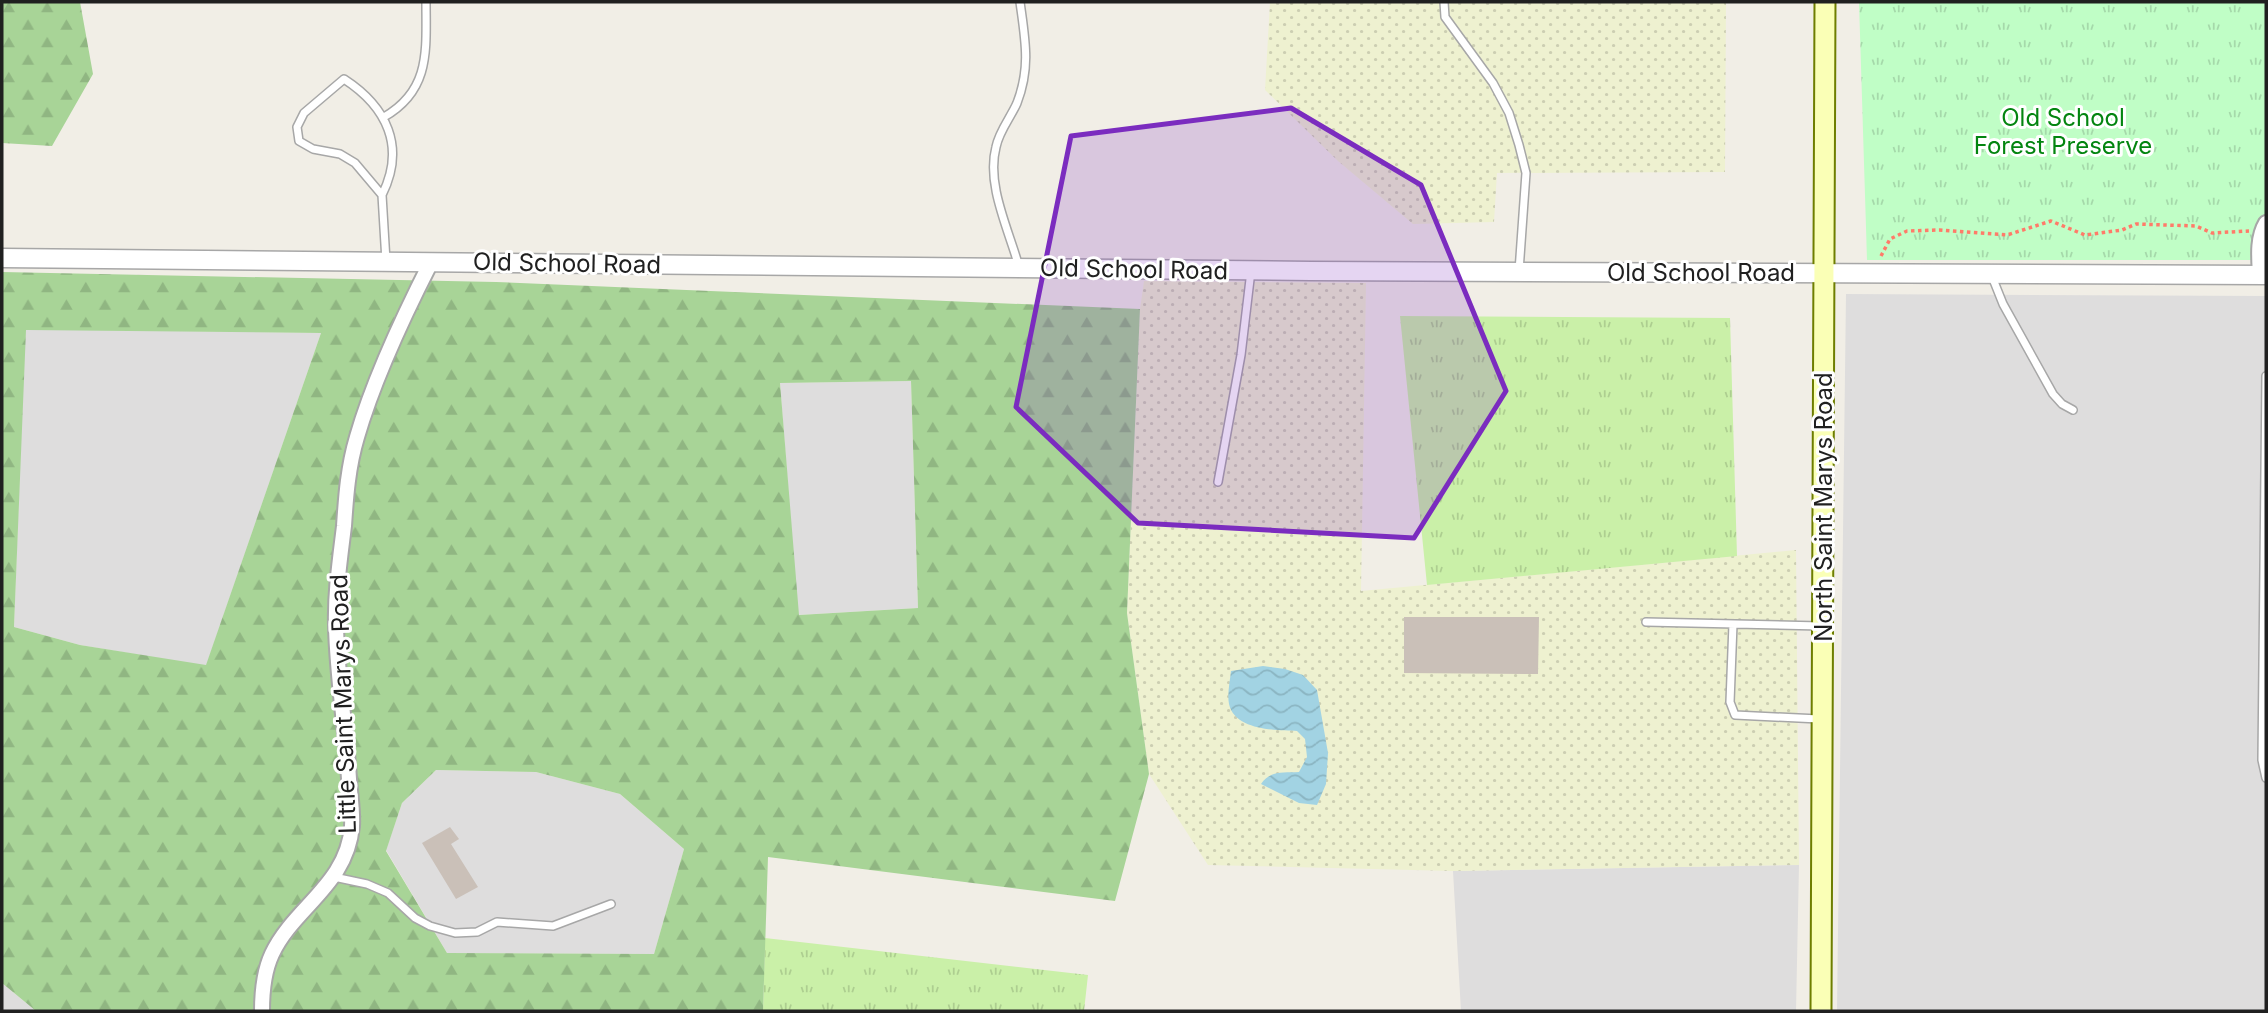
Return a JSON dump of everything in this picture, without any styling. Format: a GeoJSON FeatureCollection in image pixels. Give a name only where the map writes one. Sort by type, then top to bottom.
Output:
{"type":"FeatureCollection","features":[{"type":"Feature","properties":{"kind":"main road","name":"North Saint Marys Road"},"geometry":{"type":"LineString","coordinates":[[1821,1011],[1825,2]]}},
{"type":"Feature","properties":{"kind":"street"},"geometry":{"type":"LineString","coordinates":[[2263,275],[2264,227]]}},
{"type":"Feature","properties":{"kind":"street","name":"Old School Road"},"geometry":{"type":"LineString","coordinates":[[2,258],[1251,270],[2263,275]]}},
{"type":"Feature","properties":{"kind":"street","name":"Little Saint Marys Road"},"geometry":{"type":"LineString","coordinates":[[262,1011],[266,974],[272,954],[302,912],[317,900],[334,877],[347,850],[352,827],[336,625],[337,582],[350,461],[357,435],[402,320],[431,262]]}},
{"type":"Feature","properties":{"kind":"lane"},"geometry":{"type":"LineString","coordinates":[[384,117],[398,109],[416,87],[426,54],[426,2]]}},
{"type":"Feature","properties":{"kind":"lane"},"geometry":{"type":"LineString","coordinates":[[1020,2],[1027,47],[1026,76],[1016,105],[996,146],[994,188],[1020,268]]}},
{"type":"Feature","properties":{"kind":"lane"},"geometry":{"type":"LineString","coordinates":[[1444,2],[1445,17],[1493,83],[1509,113],[1520,145],[1526,173],[1519,272]]}},
{"type":"Feature","properties":{"kind":"lane"},"geometry":{"type":"LineString","coordinates":[[382,195],[355,163],[340,154],[313,149],[299,141],[297,127],[304,113],[344,79],[358,88],[384,117],[390,131],[392,154],[388,184],[382,195],[386,261]]}},
{"type":"Feature","properties":{"kind":"lane"},"geometry":{"type":"LineString","coordinates":[[1219,482],[1241,355],[1251,270]]}},
{"type":"Feature","properties":{"kind":"lane"},"geometry":{"type":"LineString","coordinates":[[1991,274],[2003,304],[2048,386],[2062,404],[2073,410]]}},
{"type":"Feature","properties":{"kind":"lane"},"geometry":{"type":"LineString","coordinates":[[2266,376],[2262,746],[2266,778]]}},
{"type":"Feature","properties":{"kind":"lane"},"geometry":{"type":"LineString","coordinates":[[1646,622],[1823,626]]}},
{"type":"Feature","properties":{"kind":"lane"},"geometry":{"type":"LineString","coordinates":[[1733,624],[1730,702],[1735,715],[1824,720]]}},
{"type":"Feature","properties":{"kind":"lane"},"geometry":{"type":"LineString","coordinates":[[334,877],[367,884],[388,893],[415,918],[430,926],[455,933],[477,932],[496,922],[553,926],[611,904]]}},
{"type":"Feature","properties":{"kind":"path"},"geometry":{"type":"LineString","coordinates":[[1872,273],[1891,239],[1907,230],[2007,235],[2051,221],[2085,235],[2122,230],[2136,225],[2196,226],[2212,233],[2264,227]]}},
{"type":"Feature","properties":{"kind":"highlighted area"},"geometry":{"type":"Polygon","coordinates":[[[1291,108],[1421,185],[1506,391],[1414,538],[1138,523],[1016,407],[1071,136],[1291,108]]]}},
{"type":"Feature","properties":{"kind":"shaded area"},"geometry":{"type":"Polygon","coordinates":[[[1846,294],[2266,296],[2266,1011],[1837,1011],[1846,294]]]}},
{"type":"Feature","properties":{"kind":"shaded area"},"geometry":{"type":"Polygon","coordinates":[[[25,329],[321,333],[206,666],[80,645],[14,627],[25,329]]]}},
{"type":"Feature","properties":{"kind":"shaded area"},"geometry":{"type":"Polygon","coordinates":[[[911,381],[918,608],[798,615],[780,383],[911,381]]]}},
{"type":"Feature","properties":{"kind":"shaded area"},"geometry":{"type":"Polygon","coordinates":[[[436,770],[536,772],[620,794],[684,849],[654,954],[447,953],[386,850],[402,803],[436,770]]]}},
{"type":"Feature","properties":{"kind":"shaded area"},"geometry":{"type":"Polygon","coordinates":[[[1799,865],[1796,1011],[1461,1011],[1453,871],[1799,865]]]}},
{"type":"Feature","properties":{"kind":"shaded area"},"geometry":{"type":"Polygon","coordinates":[[[2,983],[36,1011],[2,1011],[2,983]]]}},
{"type":"Feature","properties":{"kind":"green space"},"geometry":{"type":"Polygon","coordinates":[[[2,2],[80,2],[93,74],[52,146],[2,143],[2,2]]]}},
{"type":"Feature","properties":{"kind":"green space"},"geometry":{"type":"Polygon","coordinates":[[[1270,2],[1726,2],[1725,172],[1497,173],[1494,222],[1413,224],[1338,161],[1265,90],[1270,2]]]}},
{"type":"Feature","properties":{"kind":"green space","name":"Old School Forest Preserve"},"geometry":{"type":"Polygon","coordinates":[[[1859,2],[2266,2],[2266,260],[1867,260],[1859,2]]]}},
{"type":"Feature","properties":{"kind":"green space"},"geometry":{"type":"Polygon","coordinates":[[[2,272],[496,282],[1140,309],[1127,613],[1149,774],[1115,901],[768,857],[763,1011],[36,1011],[2,983],[2,272]],[[26,330],[14,627],[80,645],[206,665],[321,333],[26,330]],[[911,381],[780,383],[799,615],[918,608],[911,381]],[[436,770],[402,803],[386,851],[447,953],[654,954],[684,849],[620,794],[536,772],[436,770]]]}},
{"type":"Feature","properties":{"kind":"green space"},"geometry":{"type":"Polygon","coordinates":[[[1144,281],[1366,283],[1361,591],[1796,550],[1799,865],[1453,871],[1208,865],[1149,774],[1127,613],[1140,309],[1144,281]]]}},
{"type":"Feature","properties":{"kind":"green space"},"geometry":{"type":"Polygon","coordinates":[[[1400,316],[1730,318],[1737,556],[1427,585],[1400,316]]]}},
{"type":"Feature","properties":{"kind":"green space"},"geometry":{"type":"Polygon","coordinates":[[[765,938],[1088,975],[1084,1011],[763,1011],[765,938]]]}},
{"type":"Feature","properties":{"kind":"water"},"geometry":{"type":"Polygon","coordinates":[[[1263,666],[1303,675],[1317,690],[1328,753],[1326,784],[1317,805],[1299,803],[1261,784],[1273,774],[1299,772],[1307,757],[1305,739],[1297,731],[1268,729],[1248,724],[1233,713],[1229,704],[1231,671],[1263,666]]]}},
{"type":"Feature","properties":{"kind":"building"},"geometry":{"type":"Polygon","coordinates":[[[1404,617],[1539,617],[1538,674],[1404,673],[1404,617]]]}},
{"type":"Feature","properties":{"kind":"building"},"geometry":{"type":"Polygon","coordinates":[[[450,827],[459,839],[451,844],[478,887],[456,899],[422,843],[450,827]]]}}]}
